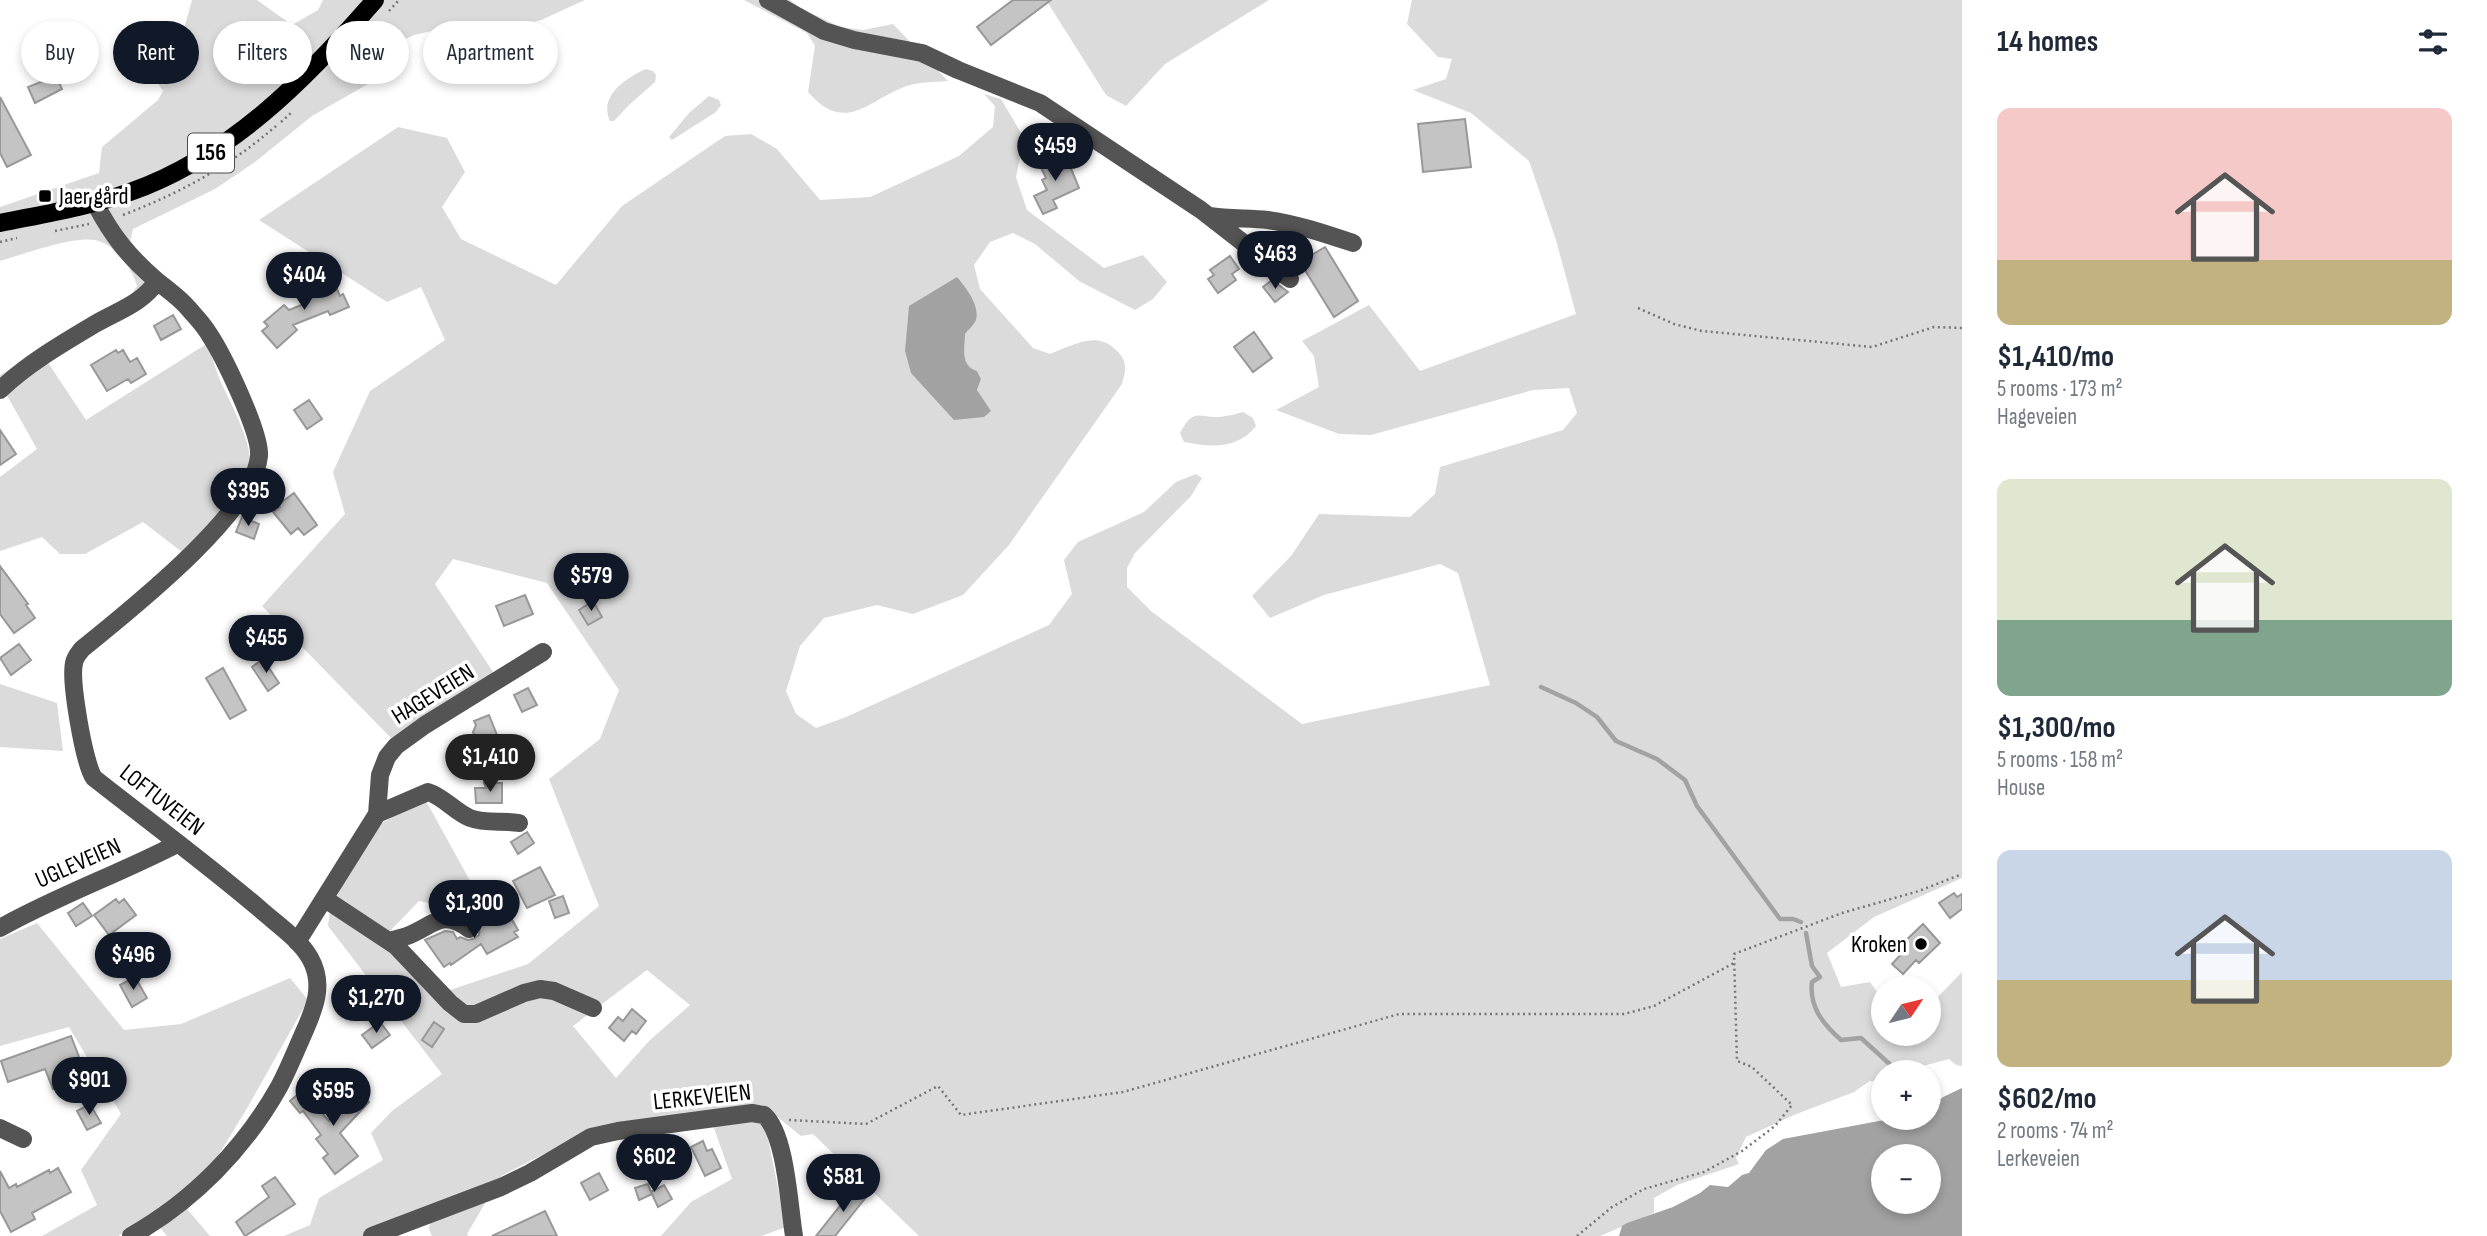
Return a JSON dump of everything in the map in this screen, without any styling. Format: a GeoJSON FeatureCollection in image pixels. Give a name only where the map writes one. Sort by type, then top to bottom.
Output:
{"type":"FeatureCollection","features":[{"type":"Feature","properties":{"kind":"main road","name":"156"},"geometry":{"type":"LineString","coordinates":[[0,223],[95,203],[155,182],[218,149],[264,114],[375,0]]}},
{"type":"Feature","properties":{"kind":"street"},"geometry":{"type":"LineString","coordinates":[[768,0],[824,31],[854,40],[922,53],[1040,103],[1205,215],[1290,279]]}},
{"type":"Feature","properties":{"kind":"street","name":"LOFTUVEIEN"},"geometry":{"type":"LineString","coordinates":[[95,203],[119,244],[185,304],[209,333],[254,432],[259,458],[254,475],[240,498],[207,538],[178,568],[82,649],[74,662],[86,761],[92,776],[229,883],[297,942],[316,970],[318,993],[281,1084],[256,1122],[214,1172],[156,1231],[131,1236]]}},
{"type":"Feature","properties":{"kind":"street"},"geometry":{"type":"LineString","coordinates":[[1205,215],[1271,221],[1353,243]]}},
{"type":"Feature","properties":{"kind":"street"},"geometry":{"type":"LineString","coordinates":[[0,390],[55,349],[141,300],[157,281]]}},
{"type":"Feature","properties":{"kind":"street","name":"HAGEVEIEN"},"geometry":{"type":"LineString","coordinates":[[297,942],[377,814],[380,775],[387,757],[425,725],[543,652]]}},
{"type":"Feature","properties":{"kind":"street"},"geometry":{"type":"LineString","coordinates":[[377,814],[428,792],[458,813],[475,820],[519,823]]}},
{"type":"Feature","properties":{"kind":"street","name":"UGLEVEIEN"},"geometry":{"type":"LineString","coordinates":[[0,928],[63,895],[177,844]]}},
{"type":"Feature","properties":{"kind":"street"},"geometry":{"type":"LineString","coordinates":[[325,899],[390,941],[464,1014],[476,1014],[540,989],[554,991],[593,1007]]}},
{"type":"Feature","properties":{"kind":"street"},"geometry":{"type":"LineString","coordinates":[[390,941],[450,918],[458,920],[469,929]]}},
{"type":"Feature","properties":{"kind":"street","name":"LERKEVEIEN"},"geometry":{"type":"LineString","coordinates":[[372,1236],[502,1187],[591,1137],[752,1113],[764,1115],[774,1125],[783,1160],[794,1236]]}},
{"type":"Feature","properties":{"kind":"street"},"geometry":{"type":"LineString","coordinates":[[0,1128],[23,1139]]}},
{"type":"Feature","properties":{"kind":"path"},"geometry":{"type":"LineString","coordinates":[[52,231],[105,222]]}},
{"type":"Feature","properties":{"kind":"path"},"geometry":{"type":"LineString","coordinates":[[0,242],[26,236]]}},
{"type":"Feature","properties":{"kind":"path"},"geometry":{"type":"LineString","coordinates":[[1637,308],[1674,324],[1702,331],[1872,347],[1934,327],[1962,328]]}},
{"type":"Feature","properties":{"kind":"path"},"geometry":{"type":"LineString","coordinates":[[1577,1236],[1612,1207],[1644,1189],[1704,1172],[1742,1151],[1775,1126],[1792,1105],[1752,1067],[1737,1062],[1734,954],[1842,913],[1919,891],[1962,874]]}},
{"type":"Feature","properties":{"kind":"path"},"geometry":{"type":"LineString","coordinates":[[769,1119],[866,1124],[938,1086],[961,1115],[1124,1092],[1399,1014],[1624,1014],[1654,1006],[1734,963]]}},
{"type":"Feature","properties":{"kind":"shaded area"},"geometry":{"type":"Polygon","coordinates":[[[192,0],[257,0],[286,21],[213,21],[213,84],[312,84],[312,21],[299,21],[318,10],[323,0],[585,0],[538,21],[423,21],[423,33],[409,37],[409,21],[326,21],[326,84],[368,84],[312,116],[255,162],[215,189],[133,229],[130,242],[152,266],[173,282],[128,300],[137,286],[131,272],[116,252],[95,240],[61,243],[0,261],[0,207],[99,173],[102,147],[158,100],[163,91],[158,84],[199,84],[199,21],[186,21],[192,0]]]}},
{"type":"Feature","properties":{"kind":"shaded area"},"geometry":{"type":"Polygon","coordinates":[[[744,0],[790,0],[840,27],[863,30],[893,24],[948,81],[910,85],[859,110],[835,112],[822,105],[808,92],[815,46],[807,33],[744,0]]]}},
{"type":"Feature","properties":{"kind":"shaded area"},"geometry":{"type":"Polygon","coordinates":[[[1046,0],[1269,0],[1165,64],[1126,106],[1106,95],[1046,0]]]}},
{"type":"Feature","properties":{"kind":"shaded area"},"geometry":{"type":"Polygon","coordinates":[[[1412,0],[1962,0],[1962,878],[1874,917],[1827,953],[1841,987],[1871,983],[1871,1046],[1941,1046],[1941,994],[1962,972],[1962,1066],[1949,1059],[1871,1060],[1871,1081],[1854,1092],[1746,1137],[1736,1158],[1739,1164],[1677,1185],[1654,1198],[1654,1213],[1600,1236],[919,1236],[813,1134],[801,1136],[775,1115],[766,1129],[786,1227],[761,1236],[661,1236],[691,1202],[732,1179],[709,1114],[588,1131],[501,1176],[468,1236],[432,1236],[429,1229],[432,1212],[365,1236],[284,1236],[310,1225],[319,1198],[383,1160],[371,1133],[392,1111],[442,1074],[328,926],[330,909],[375,827],[425,799],[485,908],[472,911],[419,901],[392,929],[391,946],[450,990],[528,964],[599,906],[549,779],[600,739],[619,690],[547,583],[453,559],[435,584],[495,675],[391,738],[262,606],[345,514],[333,472],[370,391],[445,340],[421,287],[387,302],[259,220],[398,127],[447,138],[465,172],[442,207],[461,239],[556,285],[622,206],[725,136],[751,134],[777,149],[820,200],[870,197],[959,156],[993,127],[995,106],[984,94],[1001,99],[1024,138],[1016,177],[1027,210],[1104,268],[1143,255],[1167,282],[1153,299],[1135,310],[1079,281],[1035,244],[1013,233],[990,242],[974,265],[980,289],[1033,348],[1050,354],[1092,340],[1108,344],[1120,354],[1124,362],[1122,384],[1009,545],[963,595],[913,614],[877,605],[824,618],[800,646],[786,691],[796,714],[816,728],[1049,625],[1072,594],[1064,560],[1078,542],[1144,512],[1176,482],[1196,474],[1202,478],[1191,496],[1135,553],[1127,568],[1127,587],[1151,611],[1302,724],[1490,685],[1458,573],[1440,564],[1324,595],[1270,618],[1252,596],[1291,556],[1319,514],[1410,517],[1435,494],[1440,467],[1563,430],[1577,413],[1569,388],[1533,390],[1371,435],[1339,434],[1276,410],[1319,387],[1314,356],[1302,341],[1369,305],[1420,371],[1576,314],[1556,240],[1529,161],[1471,113],[1413,90],[1446,79],[1452,59],[1438,57],[1407,24],[1412,0]],[[909,306],[981,399],[977,390],[981,379],[977,371],[968,365],[965,356],[965,334],[975,322],[909,306]],[[647,970],[573,1026],[616,1078],[649,1041],[690,1005],[647,970]]]}},
{"type":"Feature","properties":{"kind":"shaded area"},"geometry":{"type":"Polygon","coordinates":[[[646,69],[656,75],[655,82],[614,121],[610,121],[607,112],[611,96],[623,82],[646,69]]]}},
{"type":"Feature","properties":{"kind":"shaded area"},"geometry":{"type":"Polygon","coordinates":[[[709,96],[719,100],[721,105],[716,112],[672,140],[669,137],[689,113],[709,96]]]}},
{"type":"Feature","properties":{"kind":"shaded area"},"geometry":{"type":"Polygon","coordinates":[[[957,277],[971,297],[977,314],[975,322],[965,334],[966,361],[981,379],[977,390],[991,411],[984,417],[954,420],[911,373],[905,351],[909,306],[957,277]]]}},
{"type":"Feature","properties":{"kind":"shaded area"},"geometry":{"type":"Polygon","coordinates":[[[208,343],[218,375],[244,433],[250,457],[249,467],[230,499],[182,552],[143,522],[85,554],[60,554],[42,537],[0,551],[0,477],[37,449],[0,383],[0,375],[41,352],[86,420],[208,343]]]}},
{"type":"Feature","properties":{"kind":"shaded area"},"geometry":{"type":"Polygon","coordinates":[[[1243,412],[1253,418],[1256,426],[1249,434],[1232,443],[1204,445],[1184,442],[1180,433],[1193,417],[1220,417],[1243,412]]]}},
{"type":"Feature","properties":{"kind":"shaded area"},"geometry":{"type":"Polygon","coordinates":[[[0,684],[57,703],[63,751],[0,747],[0,684]]]}},
{"type":"Feature","properties":{"kind":"shaded area"},"geometry":{"type":"Polygon","coordinates":[[[37,923],[124,1030],[181,1024],[290,978],[308,1000],[216,1159],[182,1197],[188,1210],[210,1236],[167,1236],[151,1217],[118,1236],[42,1236],[97,1205],[81,1170],[121,1114],[69,1027],[0,1046],[0,939],[37,923]]]}},
{"type":"Feature","properties":{"kind":"shaded area"},"geometry":{"type":"Polygon","coordinates":[[[1962,1088],[1962,1236],[1619,1236],[1622,1226],[1627,1223],[1673,1207],[1710,1185],[1728,1187],[1742,1175],[1749,1173],[1766,1150],[1783,1139],[1871,1122],[1871,1130],[1941,1130],[1941,1099],[1962,1088]]]}},
{"type":"Feature","properties":{"kind":"building"},"geometry":{"type":"Polygon","coordinates":[[[1013,0],[1051,0],[991,45],[977,27],[1013,0]]]}},
{"type":"Feature","properties":{"kind":"building"},"geometry":{"type":"Polygon","coordinates":[[[36,84],[60,84],[62,89],[35,103],[28,87],[36,84]]]}},
{"type":"Feature","properties":{"kind":"building"},"geometry":{"type":"Polygon","coordinates":[[[0,97],[31,155],[7,167],[0,153],[0,97]]]}},
{"type":"Feature","properties":{"kind":"building"},"geometry":{"type":"Polygon","coordinates":[[[1465,119],[1471,167],[1423,172],[1418,124],[1465,119]]]}},
{"type":"Feature","properties":{"kind":"building"},"geometry":{"type":"Polygon","coordinates":[[[1054,153],[1062,170],[1070,166],[1079,188],[1053,200],[1057,208],[1043,214],[1034,196],[1047,190],[1042,180],[1046,178],[1038,161],[1054,153]]]}},
{"type":"Feature","properties":{"kind":"building"},"geometry":{"type":"Polygon","coordinates":[[[1325,247],[1358,301],[1334,317],[1300,262],[1325,247]]]}},
{"type":"Feature","properties":{"kind":"building"},"geometry":{"type":"Polygon","coordinates":[[[1230,256],[1239,269],[1232,274],[1236,280],[1218,293],[1208,279],[1214,275],[1210,270],[1230,256]]]}},
{"type":"Feature","properties":{"kind":"building"},"geometry":{"type":"Polygon","coordinates":[[[333,280],[340,296],[343,294],[349,307],[330,315],[328,311],[293,325],[297,330],[277,348],[262,331],[268,326],[264,322],[284,305],[289,310],[309,302],[304,292],[333,280]]]}},
{"type":"Feature","properties":{"kind":"building"},"geometry":{"type":"Polygon","coordinates":[[[1272,280],[1288,292],[1275,302],[1263,287],[1272,280]]]}},
{"type":"Feature","properties":{"kind":"building"},"geometry":{"type":"Polygon","coordinates":[[[173,315],[181,329],[161,340],[154,326],[173,315]]]}},
{"type":"Feature","properties":{"kind":"building"},"geometry":{"type":"Polygon","coordinates":[[[1254,332],[1272,358],[1253,372],[1234,347],[1254,332]]]}},
{"type":"Feature","properties":{"kind":"building"},"geometry":{"type":"Polygon","coordinates":[[[116,350],[118,353],[123,350],[130,362],[137,358],[146,374],[131,383],[128,379],[107,391],[91,365],[116,350]]]}},
{"type":"Feature","properties":{"kind":"building"},"geometry":{"type":"Polygon","coordinates":[[[309,400],[322,419],[307,429],[294,410],[309,400]]]}},
{"type":"Feature","properties":{"kind":"building"},"geometry":{"type":"Polygon","coordinates":[[[0,430],[16,454],[0,465],[0,430]]]}},
{"type":"Feature","properties":{"kind":"building"},"geometry":{"type":"Polygon","coordinates":[[[294,493],[317,525],[304,535],[298,528],[291,534],[273,512],[294,493]]]}},
{"type":"Feature","properties":{"kind":"building"},"geometry":{"type":"Polygon","coordinates":[[[242,517],[259,524],[254,539],[236,532],[242,517]]]}},
{"type":"Feature","properties":{"kind":"building"},"geometry":{"type":"Polygon","coordinates":[[[0,566],[35,618],[14,633],[0,614],[0,566]]]}},
{"type":"Feature","properties":{"kind":"building"},"geometry":{"type":"Polygon","coordinates":[[[525,595],[533,614],[504,626],[496,606],[525,595]]]}},
{"type":"Feature","properties":{"kind":"building"},"geometry":{"type":"Polygon","coordinates":[[[593,601],[602,617],[588,625],[579,610],[593,601]]]}},
{"type":"Feature","properties":{"kind":"building"},"geometry":{"type":"Polygon","coordinates":[[[19,644],[31,660],[11,675],[0,658],[19,644]]]}},
{"type":"Feature","properties":{"kind":"building"},"geometry":{"type":"Polygon","coordinates":[[[263,659],[279,683],[268,691],[252,667],[263,659]]]}},
{"type":"Feature","properties":{"kind":"building"},"geometry":{"type":"Polygon","coordinates":[[[223,668],[246,710],[230,719],[206,678],[223,668]]]}},
{"type":"Feature","properties":{"kind":"building"},"geometry":{"type":"Polygon","coordinates":[[[528,688],[537,705],[522,712],[514,695],[528,688]]]}},
{"type":"Feature","properties":{"kind":"building"},"geometry":{"type":"Polygon","coordinates":[[[489,715],[501,745],[495,747],[501,762],[479,771],[471,752],[479,749],[473,732],[476,725],[474,721],[489,715]]]}},
{"type":"Feature","properties":{"kind":"building"},"geometry":{"type":"Polygon","coordinates":[[[484,783],[502,783],[502,803],[476,803],[475,788],[486,788],[484,783]]]}},
{"type":"Feature","properties":{"kind":"building"},"geometry":{"type":"Polygon","coordinates":[[[527,832],[534,843],[518,854],[511,842],[527,832]]]}},
{"type":"Feature","properties":{"kind":"building"},"geometry":{"type":"Polygon","coordinates":[[[540,867],[555,895],[527,908],[513,881],[540,867]]]}},
{"type":"Feature","properties":{"kind":"building"},"geometry":{"type":"Polygon","coordinates":[[[1954,893],[1957,897],[1962,894],[1962,909],[1950,918],[1939,903],[1954,893]]]}},
{"type":"Feature","properties":{"kind":"building"},"geometry":{"type":"Polygon","coordinates":[[[563,896],[569,913],[555,918],[549,901],[563,896]]]}},
{"type":"Feature","properties":{"kind":"building"},"geometry":{"type":"Polygon","coordinates":[[[116,899],[119,903],[124,899],[136,915],[109,935],[94,915],[116,899]]]}},
{"type":"Feature","properties":{"kind":"building"},"geometry":{"type":"Polygon","coordinates":[[[83,903],[92,916],[76,926],[68,913],[83,903]]]}},
{"type":"Feature","properties":{"kind":"building"},"geometry":{"type":"Polygon","coordinates":[[[506,909],[518,930],[514,932],[518,937],[487,954],[481,944],[444,967],[425,940],[445,931],[453,932],[457,939],[473,939],[479,935],[480,926],[506,909]]]}},
{"type":"Feature","properties":{"kind":"building","name":"Kroken"},"geometry":{"type":"Polygon","coordinates":[[[1923,924],[1940,943],[1919,963],[1916,960],[1903,974],[1892,964],[1906,949],[1901,945],[1923,924]]]}},
{"type":"Feature","properties":{"kind":"building"},"geometry":{"type":"Polygon","coordinates":[[[135,977],[147,998],[132,1007],[120,985],[135,977]]]}},
{"type":"Feature","properties":{"kind":"building"},"geometry":{"type":"Polygon","coordinates":[[[632,1009],[646,1021],[636,1034],[632,1031],[624,1041],[609,1028],[618,1017],[623,1021],[632,1009]]]}},
{"type":"Feature","properties":{"kind":"building"},"geometry":{"type":"Polygon","coordinates":[[[380,1022],[390,1035],[372,1048],[362,1035],[380,1022]]]}},
{"type":"Feature","properties":{"kind":"building"},"geometry":{"type":"Polygon","coordinates":[[[434,1022],[444,1029],[432,1047],[422,1040],[434,1022]]]}},
{"type":"Feature","properties":{"kind":"building"},"geometry":{"type":"Polygon","coordinates":[[[71,1036],[79,1057],[67,1061],[76,1086],[58,1092],[57,1088],[53,1089],[45,1069],[8,1082],[1,1061],[71,1036]]]}},
{"type":"Feature","properties":{"kind":"building"},"geometry":{"type":"Polygon","coordinates":[[[302,1091],[329,1121],[357,1091],[369,1102],[340,1133],[358,1156],[335,1174],[323,1158],[328,1154],[316,1139],[321,1135],[303,1111],[300,1113],[290,1101],[302,1091]]]}},
{"type":"Feature","properties":{"kind":"building"},"geometry":{"type":"Polygon","coordinates":[[[90,1104],[101,1123],[87,1130],[77,1111],[90,1104]]]}},
{"type":"Feature","properties":{"kind":"building"},"geometry":{"type":"Polygon","coordinates":[[[703,1141],[707,1151],[712,1149],[721,1168],[705,1176],[691,1147],[703,1141]]]}},
{"type":"Feature","properties":{"kind":"building"},"geometry":{"type":"Polygon","coordinates":[[[58,1168],[71,1192],[32,1213],[35,1219],[11,1232],[0,1211],[0,1171],[9,1188],[58,1168]]]}},
{"type":"Feature","properties":{"kind":"building"},"geometry":{"type":"Polygon","coordinates":[[[599,1173],[608,1190],[590,1200],[581,1183],[599,1173]]]}},
{"type":"Feature","properties":{"kind":"building"},"geometry":{"type":"Polygon","coordinates":[[[275,1177],[295,1204],[245,1236],[236,1222],[269,1197],[262,1186],[275,1177]]]}},
{"type":"Feature","properties":{"kind":"building"},"geometry":{"type":"Polygon","coordinates":[[[648,1184],[651,1192],[664,1185],[672,1199],[658,1207],[652,1194],[639,1200],[635,1188],[648,1184]]]}},
{"type":"Feature","properties":{"kind":"building"},"geometry":{"type":"Polygon","coordinates":[[[855,1187],[867,1196],[835,1236],[816,1236],[855,1187]]]}},
{"type":"Feature","properties":{"kind":"building"},"geometry":{"type":"Polygon","coordinates":[[[545,1211],[557,1236],[492,1236],[545,1211]]]}},
{"type":"Feature","properties":{"kind":"waterway"},"geometry":{"type":"LineString","coordinates":[[1541,687],[1576,703],[1597,717],[1616,741],[1657,759],[1685,780],[1697,806],[1780,919],[1801,922]]}},
{"type":"Feature","properties":{"kind":"waterway"},"geometry":{"type":"LineString","coordinates":[[1806,933],[1812,966],[1820,977],[1812,982],[1813,999],[1819,1014],[1828,1028],[1841,1040],[1861,1038],[1885,1060]]}},
{"type":"Feature","properties":{"kind":"place","name":"Jaer gård"},"geometry":{"type":"Point","coordinates":[45,196]}},
{"type":"Feature","properties":{"kind":"place","name":"Kroken"},"geometry":{"type":"Point","coordinates":[1921,944]}}]}
